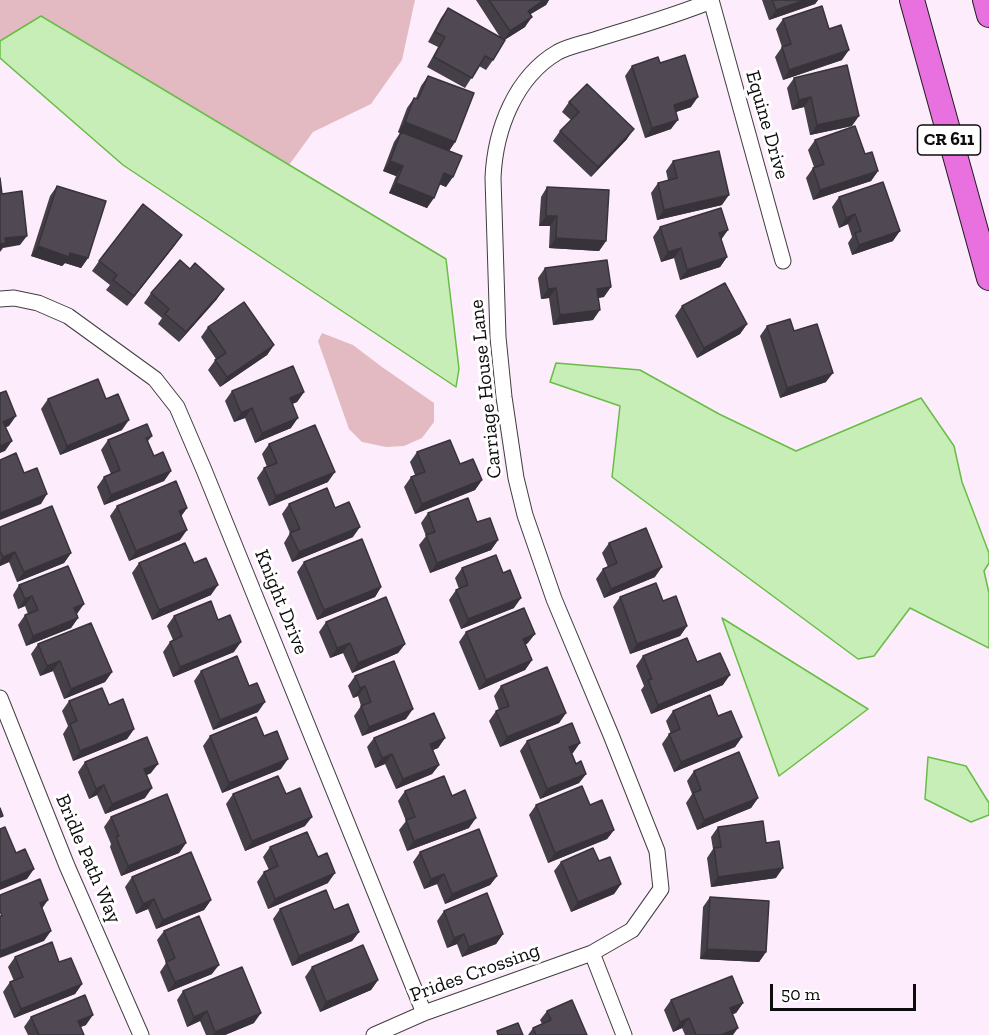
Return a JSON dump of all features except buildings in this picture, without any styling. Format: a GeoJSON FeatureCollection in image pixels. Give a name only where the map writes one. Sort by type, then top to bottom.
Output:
{"type":"FeatureCollection","features":[{"type":"Feature","properties":{"kind":"main road","name":"CR 611"},"geometry":{"type":"LineString","coordinates":[[912,0],[989,278]]}},
{"type":"Feature","properties":{"kind":"main road"},"geometry":{"type":"LineString","coordinates":[[985,0],[989,15]]}},
{"type":"Feature","properties":{"kind":"street","name":"Equine Drive"},"geometry":{"type":"LineString","coordinates":[[711,1],[783,261]]}},
{"type":"Feature","properties":{"kind":"street","name":"Carriage House Lane"},"geometry":{"type":"LineString","coordinates":[[592,953],[632,930],[661,889],[660,873],[652,841],[611,735],[554,599],[525,515],[516,478],[498,337],[494,157],[514,98],[529,76],[558,52],[711,1]]}},
{"type":"Feature","properties":{"kind":"street","name":"Knight Drive"},"geometry":{"type":"LineString","coordinates":[[0,298],[39,303],[68,316],[154,379],[177,407],[209,480],[424,1013]]}},
{"type":"Feature","properties":{"kind":"street","name":"Bridle Path Way"},"geometry":{"type":"LineString","coordinates":[[0,698],[67,866],[141,1035]]}},
{"type":"Feature","properties":{"kind":"street","name":"Prides Crossing"},"geometry":{"type":"LineString","coordinates":[[374,1035],[424,1013],[592,953]]}},
{"type":"Feature","properties":{"kind":"street"},"geometry":{"type":"LineString","coordinates":[[592,953],[624,1035]]}},
{"type":"Feature","properties":{"kind":"shaded area"},"geometry":{"type":"Polygon","coordinates":[[[0,0],[415,0],[402,60],[371,104],[313,132],[289,165],[41,16],[0,41],[0,0]]]}},
{"type":"Feature","properties":{"kind":"shaded area"},"geometry":{"type":"Polygon","coordinates":[[[41,16],[446,259],[459,369],[456,387],[123,165],[0,58],[0,41],[41,16]]]}},
{"type":"Feature","properties":{"kind":"shaded area"},"geometry":{"type":"Polygon","coordinates":[[[322,333],[353,345],[434,403],[434,422],[422,438],[404,446],[386,447],[362,442],[349,429],[318,341],[322,333]]]}},
{"type":"Feature","properties":{"kind":"shaded area"},"geometry":{"type":"Polygon","coordinates":[[[556,363],[640,370],[719,414],[796,451],[921,398],[954,446],[962,482],[989,553],[989,563],[984,571],[989,593],[989,648],[910,608],[874,656],[858,659],[612,477],[620,406],[550,382],[556,363]]]}},
{"type":"Feature","properties":{"kind":"shaded area"},"geometry":{"type":"Polygon","coordinates":[[[722,618],[868,709],[779,776],[722,618]]]}},
{"type":"Feature","properties":{"kind":"shaded area"},"geometry":{"type":"Polygon","coordinates":[[[928,757],[966,766],[989,803],[989,815],[971,822],[925,799],[928,757]]]}}]}
